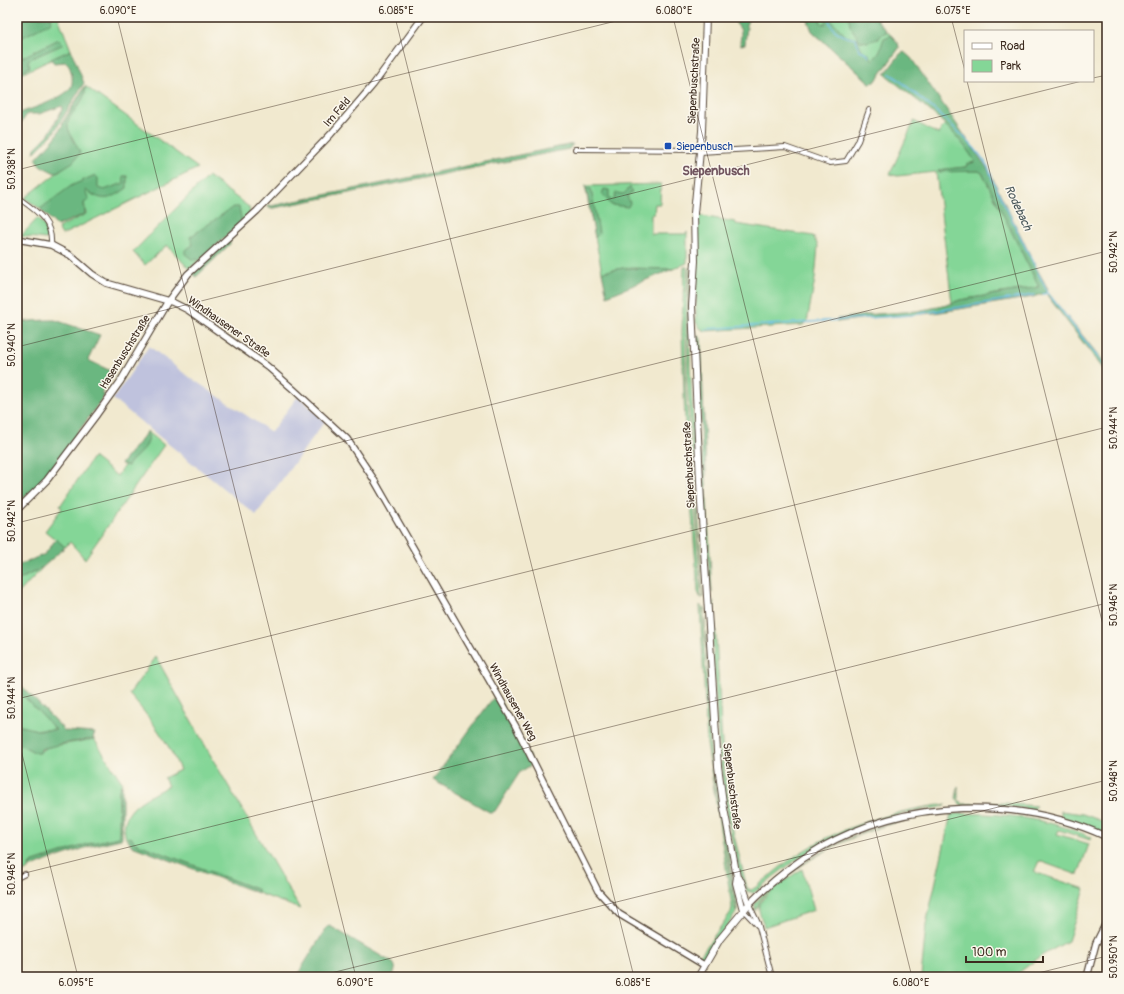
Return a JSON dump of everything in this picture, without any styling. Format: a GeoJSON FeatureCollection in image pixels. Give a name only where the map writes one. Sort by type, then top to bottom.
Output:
{"type":"FeatureCollection","features":[{"type":"Feature","properties":{"kind":"main road","name":"Siepenbuschstraße"},"geometry":{"type":"LineString","coordinates":[[706,17],[707,35],[705,42],[700,151],[694,213],[695,261],[692,306],[694,373],[718,766],[723,803],[737,877],[736,883],[743,910]]}},
{"type":"Feature","properties":{"kind":"main road"},"geometry":{"type":"LineString","coordinates":[[698,977],[704,964],[720,939],[749,904],[741,881],[737,877]]}},
{"type":"Feature","properties":{"kind":"street","name":"Im Feld"},"geometry":{"type":"LineString","coordinates":[[257,211],[295,173],[374,85],[423,17]]}},
{"type":"Feature","properties":{"kind":"street"},"geometry":{"type":"LineString","coordinates":[[576,149],[700,151],[785,147],[830,163],[846,161],[858,141],[869,110]]}},
{"type":"Feature","properties":{"kind":"street"},"geometry":{"type":"LineString","coordinates":[[17,197],[47,221],[52,236],[51,245]]}},
{"type":"Feature","properties":{"kind":"street","name":"Hasenbuschstraße"},"geometry":{"type":"LineString","coordinates":[[17,510],[49,477],[100,410],[120,382],[168,301],[188,274],[257,211]]}},
{"type":"Feature","properties":{"kind":"street","name":"Windhausener Straße"},"geometry":{"type":"LineString","coordinates":[[17,239],[51,245],[70,255],[92,274],[106,283],[168,301],[188,310],[267,366],[328,421]]}},
{"type":"Feature","properties":{"kind":"street","name":"Windhausener Weg"},"geometry":{"type":"LineString","coordinates":[[328,421],[347,439],[369,472],[488,677],[525,743],[598,891],[619,914],[704,964]]}},
{"type":"Feature","properties":{"kind":"street"},"geometry":{"type":"LineString","coordinates":[[772,977],[756,918],[749,904],[780,876],[822,847],[874,824],[913,814],[964,808],[1007,809],[1067,821],[1107,837]]}},
{"type":"Feature","properties":{"kind":"street"},"geometry":{"type":"LineString","coordinates":[[17,878],[25,874]]}},
{"type":"Feature","properties":{"kind":"street"},"geometry":{"type":"LineString","coordinates":[[743,910],[758,926]]}},
{"type":"Feature","properties":{"kind":"street"},"geometry":{"type":"LineString","coordinates":[[1087,977],[1096,943],[1107,921]]}},
{"type":"Feature","properties":{"kind":"shaded area"},"geometry":{"type":"Polygon","coordinates":[[[149,346],[185,374],[271,432],[298,396],[325,421],[256,515],[113,399],[149,346]]]}},
{"type":"Feature","properties":{"kind":"green space"},"geometry":{"type":"Polygon","coordinates":[[[17,17],[58,17],[71,50],[17,76],[17,17]]]}},
{"type":"Feature","properties":{"kind":"green space"},"geometry":{"type":"Polygon","coordinates":[[[17,17],[52,17],[50,23],[17,39],[17,17]]]}},
{"type":"Feature","properties":{"kind":"green space"},"geometry":{"type":"Polygon","coordinates":[[[736,17],[748,17],[745,44],[741,45],[740,43],[741,32],[740,28],[736,24],[736,17]]]}},
{"type":"Feature","properties":{"kind":"green space"},"geometry":{"type":"Polygon","coordinates":[[[807,17],[874,17],[898,43],[899,48],[875,82],[870,83],[812,31],[807,17]]]}},
{"type":"Feature","properties":{"kind":"green space"},"geometry":{"type":"Polygon","coordinates":[[[807,17],[818,17],[822,24],[825,24],[827,22],[824,17],[828,17],[846,36],[857,39],[862,50],[868,53],[873,60],[879,53],[884,38],[891,35],[898,43],[899,48],[875,82],[870,83],[812,31],[807,17]]]}},
{"type":"Feature","properties":{"kind":"green space"},"geometry":{"type":"Polygon","coordinates":[[[849,17],[874,17],[886,30],[886,33],[879,35],[878,39],[867,42],[860,41],[850,26],[849,17]]]}},
{"type":"Feature","properties":{"kind":"green space"},"geometry":{"type":"Polygon","coordinates":[[[57,40],[60,40],[64,44],[28,60],[30,67],[17,74],[17,60],[57,40]]]}},
{"type":"Feature","properties":{"kind":"green space"},"geometry":{"type":"Polygon","coordinates":[[[71,50],[84,83],[53,134],[34,153],[35,148],[49,134],[63,108],[62,106],[39,114],[27,114],[22,122],[18,123],[17,114],[61,96],[71,87],[72,79],[69,65],[66,62],[54,63],[51,59],[71,50]]]}},
{"type":"Feature","properties":{"kind":"green space"},"geometry":{"type":"Polygon","coordinates":[[[904,52],[911,58],[989,171],[1048,289],[1045,293],[1033,297],[934,313],[867,318],[837,322],[837,319],[917,311],[947,305],[960,300],[1039,287],[983,174],[979,171],[939,172],[938,170],[966,167],[967,164],[975,162],[956,136],[934,114],[885,74],[900,54],[904,52]]]}},
{"type":"Feature","properties":{"kind":"green space"},"geometry":{"type":"Polygon","coordinates":[[[85,86],[198,168],[62,235],[58,228],[86,214],[84,202],[42,210],[25,198],[77,157],[62,123],[85,86]]]}},
{"type":"Feature","properties":{"kind":"green space"},"geometry":{"type":"Polygon","coordinates":[[[85,86],[83,98],[68,122],[69,130],[80,153],[73,162],[55,173],[39,165],[36,159],[55,138],[85,86]]]}},
{"type":"Feature","properties":{"kind":"green space"},"geometry":{"type":"Polygon","coordinates":[[[914,121],[938,134],[945,124],[966,147],[975,162],[966,167],[938,170],[979,171],[983,174],[1039,287],[960,300],[952,303],[936,172],[897,176],[890,174],[914,121]]]}},
{"type":"Feature","properties":{"kind":"green space"},"geometry":{"type":"Polygon","coordinates":[[[573,144],[569,149],[274,208],[268,206],[269,204],[271,206],[573,144]]]}},
{"type":"Feature","properties":{"kind":"green space"},"geometry":{"type":"Polygon","coordinates":[[[95,175],[98,178],[98,188],[104,190],[124,183],[123,176],[127,176],[127,188],[111,198],[97,197],[85,190],[89,200],[84,203],[85,214],[57,226],[40,209],[71,186],[95,175]]]}},
{"type":"Feature","properties":{"kind":"green space"},"geometry":{"type":"Polygon","coordinates":[[[208,176],[249,207],[250,214],[189,269],[167,245],[145,265],[133,252],[208,176]]]}},
{"type":"Feature","properties":{"kind":"green space"},"geometry":{"type":"Polygon","coordinates":[[[661,184],[660,204],[655,204],[654,214],[651,214],[651,234],[685,234],[687,232],[687,263],[673,269],[623,268],[602,272],[585,186],[661,184]]]}},
{"type":"Feature","properties":{"kind":"green space"},"geometry":{"type":"Polygon","coordinates":[[[630,187],[632,192],[627,196],[630,203],[628,207],[611,205],[602,194],[604,189],[609,190],[609,198],[614,200],[616,193],[624,194],[630,187]]]}},
{"type":"Feature","properties":{"kind":"green space"},"geometry":{"type":"Polygon","coordinates":[[[586,188],[591,189],[599,233],[595,238],[586,188]]]}},
{"type":"Feature","properties":{"kind":"green space"},"geometry":{"type":"Polygon","coordinates":[[[233,207],[239,207],[242,222],[199,261],[197,259],[193,260],[185,254],[185,250],[193,245],[190,237],[233,207]]]}},
{"type":"Feature","properties":{"kind":"green space"},"geometry":{"type":"Polygon","coordinates":[[[696,215],[735,222],[736,224],[813,236],[818,246],[815,279],[807,322],[802,325],[705,331],[700,328],[696,322],[696,215]]]}},
{"type":"Feature","properties":{"kind":"green space"},"geometry":{"type":"Polygon","coordinates":[[[38,218],[45,227],[47,238],[21,236],[38,218]]]}},
{"type":"Feature","properties":{"kind":"green space"},"geometry":{"type":"Polygon","coordinates":[[[230,240],[230,244],[196,277],[193,273],[230,240]]]}},
{"type":"Feature","properties":{"kind":"green space"},"geometry":{"type":"Polygon","coordinates":[[[684,267],[687,267],[685,383],[701,599],[698,592],[685,426],[682,333],[684,267]]]}},
{"type":"Feature","properties":{"kind":"green space"},"geometry":{"type":"Polygon","coordinates":[[[623,268],[673,269],[607,296],[602,272],[623,268]]]}},
{"type":"Feature","properties":{"kind":"green space"},"geometry":{"type":"Polygon","coordinates":[[[689,268],[690,366],[703,598],[687,381],[689,268]]]}},
{"type":"Feature","properties":{"kind":"green space"},"geometry":{"type":"Polygon","coordinates":[[[1049,294],[1107,366],[1107,374],[1047,295],[1049,294]]]}},
{"type":"Feature","properties":{"kind":"green space"},"geometry":{"type":"Polygon","coordinates":[[[55,320],[100,335],[88,360],[115,373],[101,394],[105,395],[45,478],[17,505],[17,322],[55,320]]]}},
{"type":"Feature","properties":{"kind":"green space"},"geometry":{"type":"Polygon","coordinates":[[[697,336],[701,339],[707,501],[704,501],[697,336]]]}},
{"type":"Feature","properties":{"kind":"green space"},"geometry":{"type":"Polygon","coordinates":[[[147,431],[164,445],[85,559],[70,542],[65,547],[45,531],[62,508],[60,506],[93,457],[117,476],[147,431]]]}},
{"type":"Feature","properties":{"kind":"green space"},"geometry":{"type":"Polygon","coordinates":[[[147,432],[148,442],[146,446],[128,466],[121,464],[147,432]]]}},
{"type":"Feature","properties":{"kind":"green space"},"geometry":{"type":"Polygon","coordinates":[[[704,501],[707,501],[712,593],[710,587],[704,501]]]}},
{"type":"Feature","properties":{"kind":"green space"},"geometry":{"type":"Polygon","coordinates":[[[56,539],[65,547],[43,567],[17,581],[17,566],[45,554],[56,539]]]}},
{"type":"Feature","properties":{"kind":"green space"},"geometry":{"type":"Polygon","coordinates":[[[43,567],[17,595],[17,581],[43,567]]]}},
{"type":"Feature","properties":{"kind":"green space"},"geometry":{"type":"Polygon","coordinates":[[[714,601],[723,761],[733,831],[747,888],[751,890],[797,855],[850,828],[909,810],[947,804],[939,808],[924,809],[882,819],[847,832],[798,859],[783,869],[754,893],[747,891],[741,876],[735,853],[725,802],[717,718],[711,607],[714,601]]]}},
{"type":"Feature","properties":{"kind":"green space"},"geometry":{"type":"Polygon","coordinates":[[[700,605],[702,607],[711,765],[736,913],[706,955],[696,957],[691,953],[699,955],[702,953],[731,912],[732,907],[707,744],[700,605]]]}},
{"type":"Feature","properties":{"kind":"green space"},"geometry":{"type":"Polygon","coordinates":[[[704,607],[713,741],[738,906],[737,911],[714,772],[704,607]]]}},
{"type":"Feature","properties":{"kind":"green space"},"geometry":{"type":"Polygon","coordinates":[[[156,657],[211,756],[300,909],[258,893],[256,889],[135,843],[129,837],[126,839],[124,829],[130,812],[143,800],[168,786],[164,778],[180,770],[170,749],[158,730],[129,694],[156,657]]]}},
{"type":"Feature","properties":{"kind":"green space"},"geometry":{"type":"Polygon","coordinates":[[[17,681],[65,731],[95,733],[93,737],[94,739],[66,743],[41,749],[40,753],[36,753],[17,743],[17,725],[37,730],[56,730],[17,689],[17,681]]]}},
{"type":"Feature","properties":{"kind":"green space"},"geometry":{"type":"Polygon","coordinates":[[[17,689],[57,730],[37,730],[17,725],[17,689]]]}},
{"type":"Feature","properties":{"kind":"green space"},"geometry":{"type":"Polygon","coordinates":[[[493,698],[500,701],[533,764],[520,772],[495,811],[491,813],[433,780],[493,698]]]}},
{"type":"Feature","properties":{"kind":"green space"},"geometry":{"type":"Polygon","coordinates":[[[94,739],[122,782],[119,790],[119,837],[88,844],[31,863],[29,865],[30,868],[20,874],[20,852],[17,852],[17,743],[37,753],[48,747],[94,739]]]}},
{"type":"Feature","properties":{"kind":"green space"},"geometry":{"type":"Polygon","coordinates":[[[122,785],[121,839],[91,846],[30,868],[29,867],[31,863],[88,844],[119,837],[119,790],[122,785]]]}},
{"type":"Feature","properties":{"kind":"green space"},"geometry":{"type":"Polygon","coordinates":[[[958,786],[958,799],[963,804],[1004,803],[1036,806],[1033,810],[1004,806],[961,805],[956,798],[958,786]]]}},
{"type":"Feature","properties":{"kind":"green space"},"geometry":{"type":"Polygon","coordinates":[[[1061,811],[1083,814],[1107,823],[1107,834],[1061,817],[1061,811]]]}},
{"type":"Feature","properties":{"kind":"green space"},"geometry":{"type":"Polygon","coordinates":[[[944,812],[945,813],[921,816],[896,822],[854,837],[867,831],[905,819],[924,815],[944,812]]]}},
{"type":"Feature","properties":{"kind":"green space"},"geometry":{"type":"Polygon","coordinates":[[[951,814],[1005,815],[1057,825],[1091,837],[1090,840],[1059,830],[1057,834],[1089,844],[1078,875],[1039,861],[1034,872],[1085,889],[1068,941],[1041,956],[1013,977],[921,977],[926,925],[951,814]]]}},
{"type":"Feature","properties":{"kind":"green space"},"geometry":{"type":"Polygon","coordinates":[[[129,837],[132,838],[135,843],[256,889],[258,890],[258,893],[132,846],[127,839],[129,837]]]}},
{"type":"Feature","properties":{"kind":"green space"},"geometry":{"type":"Polygon","coordinates":[[[842,842],[823,852],[780,881],[762,898],[755,911],[755,903],[775,884],[797,868],[831,847],[842,842]]]}},
{"type":"Feature","properties":{"kind":"green space"},"geometry":{"type":"Polygon","coordinates":[[[802,869],[814,910],[764,927],[759,908],[761,901],[778,886],[802,869]]]}},
{"type":"Feature","properties":{"kind":"green space"},"geometry":{"type":"Polygon","coordinates":[[[330,926],[393,963],[395,970],[392,977],[296,977],[327,927],[330,926]]]}},
{"type":"Feature","properties":{"kind":"waterway","name":"Rodebach"},"geometry":{"type":"LineString","coordinates":[[829,17],[830,23],[834,30],[845,36],[856,39],[860,50],[867,53],[869,57]]}},
{"type":"Feature","properties":{"kind":"waterway","name":"Rodebach"},"geometry":{"type":"LineString","coordinates":[[890,74],[937,112],[967,140],[979,154],[988,167],[992,179],[1048,293],[1107,369]]}},
{"type":"Feature","properties":{"kind":"waterway","name":"Rodebach"},"geometry":{"type":"LineString","coordinates":[[1043,294],[1048,293]]}},
{"type":"Feature","properties":{"kind":"waterway"},"geometry":{"type":"LineString","coordinates":[[706,329],[912,315],[1034,295]]}},
{"type":"Feature","properties":{"kind":"place","name":"Siepenbusch"},"geometry":{"type":"Point","coordinates":[668,146]}},
{"type":"Feature","properties":{"kind":"district","name":"Siepenbusch"},"geometry":{"type":"Point","coordinates":[716,171]}}]}
